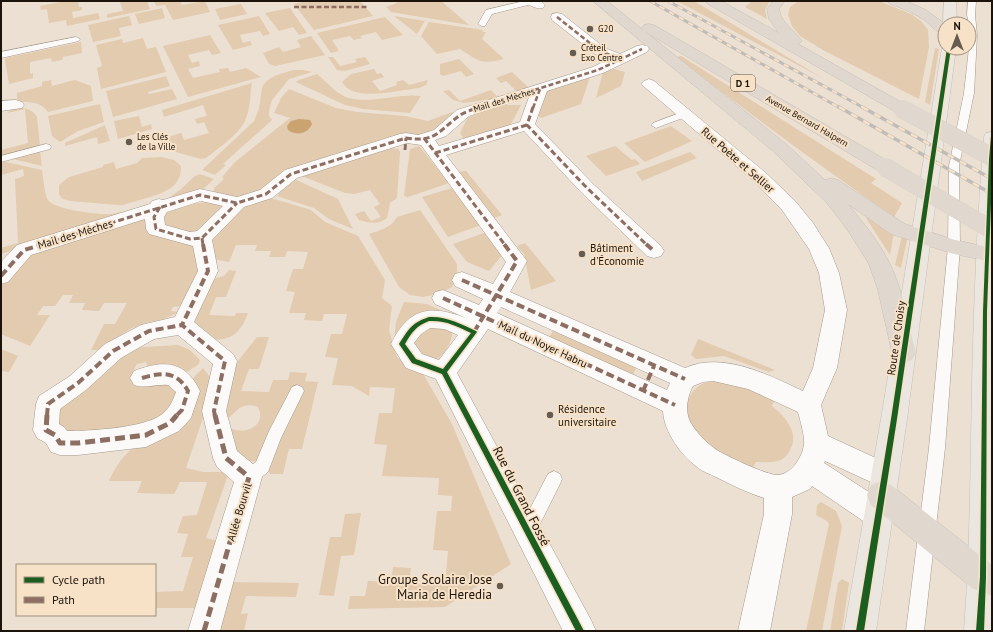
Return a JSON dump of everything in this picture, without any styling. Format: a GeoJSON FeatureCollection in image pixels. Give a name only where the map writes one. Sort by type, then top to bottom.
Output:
{"type":"FeatureCollection","features":[{"type":"Feature","properties":{"kind":"highway"},"geometry":{"type":"LineString","coordinates":[[600,1],[780,148],[834,199],[854,224],[879,263],[889,290],[904,354]]}},
{"type":"Feature","properties":{"kind":"highway","name":"Avenue Bernard Halpern"},"geometry":{"type":"LineString","coordinates":[[600,1],[992,230]]}},
{"type":"Feature","properties":{"kind":"highway"},"geometry":{"type":"LineString","coordinates":[[712,1],[902,109],[992,156]]}},
{"type":"Feature","properties":{"kind":"highway"},"geometry":{"type":"LineString","coordinates":[[779,1],[773,10],[774,18],[783,30],[827,67]]}},
{"type":"Feature","properties":{"kind":"highway"},"geometry":{"type":"LineString","coordinates":[[894,1],[926,15],[937,23]]}},
{"type":"Feature","properties":{"kind":"highway"},"geometry":{"type":"LineString","coordinates":[[780,148],[898,229],[954,247],[988,254]]}},
{"type":"Feature","properties":{"kind":"highway"},"geometry":{"type":"LineString","coordinates":[[881,495],[927,533],[987,579]]}},
{"type":"Feature","properties":{"kind":"main road"},"geometry":{"type":"LineString","coordinates":[[950,1],[950,16]]}},
{"type":"Feature","properties":{"kind":"main road","name":"Route de Choisy"},"geometry":{"type":"LineString","coordinates":[[860,631],[904,354],[920,236],[948,56]]}},
{"type":"Feature","properties":{"kind":"main road"},"geometry":{"type":"LineString","coordinates":[[980,631],[987,579],[988,254],[989,184],[992,137]]}},
{"type":"Feature","properties":{"kind":"street"},"geometry":{"type":"LineString","coordinates":[[557,17],[600,51],[620,59]]}},
{"type":"Feature","properties":{"kind":"street","name":"Mail des Mèches"},"geometry":{"type":"LineString","coordinates":[[202,238],[237,203],[266,194],[291,174],[418,145],[440,133],[463,113],[598,70],[642,49]]}},
{"type":"Feature","properties":{"kind":"street","name":"Rue Poète et Sellier"},"geometry":{"type":"LineString","coordinates":[[650,84],[776,192],[806,228],[819,248],[829,273],[836,310],[825,368],[809,405]]}},
{"type":"Feature","properties":{"kind":"street"},"geometry":{"type":"LineString","coordinates":[[527,125],[540,89]]}},
{"type":"Feature","properties":{"kind":"street"},"geometry":{"type":"LineString","coordinates":[[418,145],[527,125]]}},
{"type":"Feature","properties":{"kind":"street"},"geometry":{"type":"LineString","coordinates":[[527,125],[587,188],[654,251]]}},
{"type":"Feature","properties":{"kind":"street"},"geometry":{"type":"LineString","coordinates":[[418,145],[517,260],[514,268],[479,324],[444,372],[414,361],[402,344],[414,326],[430,318],[479,324]]}},
{"type":"Feature","properties":{"kind":"street","name":"Mail des Mèches"},"geometry":{"type":"LineString","coordinates":[[1,276],[24,250],[159,207],[200,196],[237,203]]}},
{"type":"Feature","properties":{"kind":"street"},"geometry":{"type":"LineString","coordinates":[[142,378],[153,374],[163,374],[177,377],[184,382],[188,391],[182,410],[170,423],[146,435],[78,443],[60,443],[55,435],[46,430],[48,404],[78,384],[113,351],[149,331],[182,325],[208,271],[202,238],[190,239],[156,229],[154,217],[159,207]]}},
{"type":"Feature","properties":{"kind":"street"},"geometry":{"type":"LineString","coordinates":[[462,280],[685,379]]}},
{"type":"Feature","properties":{"kind":"street","name":"Mail du Noyer Habru"},"geometry":{"type":"LineString","coordinates":[[443,298],[479,324],[643,390],[675,405]]}},
{"type":"Feature","properties":{"kind":"street","name":"Allée Bourvil"},"geometry":{"type":"LineString","coordinates":[[182,325],[225,361],[214,411],[226,458],[249,477],[204,631]]}},
{"type":"Feature","properties":{"kind":"street"},"geometry":{"type":"LineString","coordinates":[[643,390],[654,366]]}},
{"type":"Feature","properties":{"kind":"street"},"geometry":{"type":"LineString","coordinates":[[713,371],[732,373],[750,379],[809,405],[813,456],[800,480],[778,489],[755,482],[707,459],[683,433],[676,420],[675,405],[679,389],[685,379],[700,372],[713,371]]}},
{"type":"Feature","properties":{"kind":"street","name":"Rue du Grand Fossé"},"geometry":{"type":"LineString","coordinates":[[444,372],[580,631]]}},
{"type":"Feature","properties":{"kind":"street"},"geometry":{"type":"LineString","coordinates":[[813,456],[881,495]]}},
{"type":"Feature","properties":{"kind":"street"},"geometry":{"type":"LineString","coordinates":[[813,456],[881,495]]}},
{"type":"Feature","properties":{"kind":"street"},"geometry":{"type":"LineString","coordinates":[[754,631],[778,514],[778,489]]}},
{"type":"Feature","properties":{"kind":"lane"},"geometry":{"type":"LineString","coordinates":[[915,631],[937,448],[954,247],[954,166],[969,93],[973,35],[971,15],[972,1]]}},
{"type":"Feature","properties":{"kind":"lane"},"geometry":{"type":"LineString","coordinates":[[482,24],[489,12],[535,2]]}},
{"type":"Feature","properties":{"kind":"lane"},"geometry":{"type":"LineString","coordinates":[[1,55],[76,39]]}},
{"type":"Feature","properties":{"kind":"lane"},"geometry":{"type":"LineString","coordinates":[[656,125],[685,114]]}},
{"type":"Feature","properties":{"kind":"lane"},"geometry":{"type":"LineString","coordinates":[[1,159],[46,147]]}},
{"type":"Feature","properties":{"kind":"lane"},"geometry":{"type":"LineString","coordinates":[[249,477],[262,468],[274,436],[297,390]]}},
{"type":"Feature","properties":{"kind":"lane"},"geometry":{"type":"LineString","coordinates":[[527,532],[554,479]]}},
{"type":"Feature","properties":{"kind":"shaded area"},"geometry":{"type":"Polygon","coordinates":[[[66,1],[78,1],[79,7],[82,7],[82,10],[72,12],[73,18],[98,13],[100,19],[67,26],[66,20],[49,23],[47,9],[41,10],[40,6],[66,1]]]}},
{"type":"Feature","properties":{"kind":"shaded area"},"geometry":{"type":"Polygon","coordinates":[[[147,1],[150,9],[107,18],[107,14],[123,11],[120,2],[147,1]]]}},
{"type":"Feature","properties":{"kind":"shaded area"},"geometry":{"type":"Polygon","coordinates":[[[154,1],[180,1],[182,5],[205,1],[210,12],[173,20],[165,5],[156,6],[154,1]]]}},
{"type":"Feature","properties":{"kind":"shaded area"},"geometry":{"type":"Polygon","coordinates":[[[307,1],[360,1],[373,16],[314,30],[294,4],[307,1]]]}},
{"type":"Feature","properties":{"kind":"shaded area"},"geometry":{"type":"Polygon","coordinates":[[[396,1],[441,1],[469,25],[391,12],[386,7],[397,3],[396,1]]]}},
{"type":"Feature","properties":{"kind":"shaded area"},"geometry":{"type":"Polygon","coordinates":[[[677,1],[694,1],[824,79],[677,1]]]}},
{"type":"Feature","properties":{"kind":"shaded area"},"geometry":{"type":"Polygon","coordinates":[[[752,1],[770,1],[765,10],[767,19],[745,7],[752,1]]]}},
{"type":"Feature","properties":{"kind":"shaded area"},"geometry":{"type":"Polygon","coordinates":[[[799,1],[879,1],[911,14],[921,21],[928,30],[929,47],[919,99],[823,50],[800,36],[792,26],[788,15],[790,7],[799,1]]]}},
{"type":"Feature","properties":{"kind":"shaded area"},"geometry":{"type":"Polygon","coordinates":[[[241,4],[247,14],[220,20],[215,9],[241,4]]]}},
{"type":"Feature","properties":{"kind":"shaded area"},"geometry":{"type":"Polygon","coordinates":[[[162,8],[165,18],[139,24],[135,14],[162,8]]]}},
{"type":"Feature","properties":{"kind":"shaded area"},"geometry":{"type":"Polygon","coordinates":[[[290,8],[307,33],[299,35],[293,27],[279,31],[265,13],[290,8]]]}},
{"type":"Feature","properties":{"kind":"shaded area"},"geometry":{"type":"Polygon","coordinates":[[[129,16],[132,25],[119,28],[121,36],[93,42],[88,25],[129,16]]]}},
{"type":"Feature","properties":{"kind":"shaded area"},"geometry":{"type":"Polygon","coordinates":[[[259,16],[270,34],[263,36],[260,31],[240,35],[243,43],[250,41],[252,45],[233,50],[218,25],[259,16]]]}},
{"type":"Feature","properties":{"kind":"shaded area"},"geometry":{"type":"Polygon","coordinates":[[[394,16],[425,21],[417,34],[394,16]]]}},
{"type":"Feature","properties":{"kind":"shaded area"},"geometry":{"type":"Polygon","coordinates":[[[385,17],[403,35],[382,40],[376,32],[360,36],[362,38],[354,40],[350,36],[332,40],[339,51],[331,53],[317,33],[385,17]]]}},
{"type":"Feature","properties":{"kind":"shaded area"},"geometry":{"type":"Polygon","coordinates":[[[429,22],[483,30],[482,32],[486,32],[482,39],[504,59],[490,62],[480,61],[460,49],[437,54],[421,36],[429,22]]]}},
{"type":"Feature","properties":{"kind":"shaded area"},"geometry":{"type":"Polygon","coordinates":[[[210,35],[221,53],[212,55],[209,50],[188,55],[192,63],[199,61],[200,66],[188,69],[193,78],[220,72],[219,69],[228,68],[230,72],[246,68],[261,77],[188,97],[163,46],[210,35]]]}},
{"type":"Feature","properties":{"kind":"shaded area"},"geometry":{"type":"Polygon","coordinates":[[[311,36],[325,55],[275,66],[269,64],[263,53],[279,47],[283,52],[301,47],[297,40],[311,36]]]}},
{"type":"Feature","properties":{"kind":"shaded area"},"geometry":{"type":"Polygon","coordinates":[[[143,38],[147,49],[156,47],[166,72],[101,89],[97,68],[102,66],[96,45],[122,39],[123,43],[143,38]]]}},
{"type":"Feature","properties":{"kind":"shaded area"},"geometry":{"type":"Polygon","coordinates":[[[81,42],[82,53],[63,57],[62,60],[52,62],[51,58],[30,62],[30,74],[33,73],[33,78],[9,84],[5,60],[6,58],[81,42]]]}},
{"type":"Feature","properties":{"kind":"shaded area"},"geometry":{"type":"Polygon","coordinates":[[[935,48],[937,48],[938,56],[930,105],[925,102],[935,48]]]}},
{"type":"Feature","properties":{"kind":"shaded area"},"geometry":{"type":"Polygon","coordinates":[[[681,56],[876,179],[871,183],[902,203],[894,217],[784,139],[677,57],[681,56]]]}},
{"type":"Feature","properties":{"kind":"shaded area"},"geometry":{"type":"Polygon","coordinates":[[[328,57],[333,57],[340,66],[357,62],[355,59],[365,57],[370,64],[345,71],[337,70],[328,57]]]}},
{"type":"Feature","properties":{"kind":"shaded area"},"geometry":{"type":"Polygon","coordinates":[[[459,59],[474,74],[466,77],[461,71],[443,76],[440,74],[440,64],[459,59]]]}},
{"type":"Feature","properties":{"kind":"shaded area"},"geometry":{"type":"Polygon","coordinates":[[[374,69],[377,74],[381,73],[384,77],[372,81],[380,91],[397,85],[396,82],[403,80],[409,85],[428,80],[426,85],[419,88],[377,94],[356,92],[348,88],[342,82],[351,74],[374,69]]]}},
{"type":"Feature","properties":{"kind":"shaded area"},"geometry":{"type":"Polygon","coordinates":[[[614,69],[625,72],[621,86],[596,98],[603,72],[614,69]]]}},
{"type":"Feature","properties":{"kind":"shaded area"},"geometry":{"type":"Polygon","coordinates":[[[294,70],[312,72],[289,79],[272,100],[269,116],[272,120],[223,164],[226,165],[215,175],[202,170],[254,121],[258,111],[264,84],[279,74],[294,70]]]}},
{"type":"Feature","properties":{"kind":"shaded area"},"geometry":{"type":"Polygon","coordinates":[[[512,72],[529,88],[499,101],[484,100],[464,103],[453,100],[443,91],[449,90],[460,101],[491,90],[498,97],[516,91],[506,81],[501,83],[496,78],[512,72]]]}},
{"type":"Feature","properties":{"kind":"shaded area"},"geometry":{"type":"Polygon","coordinates":[[[317,74],[336,91],[349,98],[357,100],[412,95],[421,96],[410,113],[363,109],[345,105],[296,82],[317,74]]]}},
{"type":"Feature","properties":{"kind":"shaded area"},"geometry":{"type":"Polygon","coordinates":[[[166,76],[170,86],[148,92],[149,94],[172,89],[177,99],[113,117],[106,91],[166,76]]]}},
{"type":"Feature","properties":{"kind":"shaded area"},"geometry":{"type":"Polygon","coordinates":[[[590,77],[581,104],[541,118],[536,114],[547,91],[590,77]]]}},
{"type":"Feature","properties":{"kind":"shaded area"},"geometry":{"type":"Polygon","coordinates":[[[51,80],[52,86],[75,80],[91,86],[93,101],[48,112],[45,108],[38,104],[30,102],[17,102],[17,93],[42,86],[42,82],[51,80]]]}},
{"type":"Feature","properties":{"kind":"shaded area"},"geometry":{"type":"Polygon","coordinates":[[[252,83],[249,109],[241,128],[232,138],[206,158],[201,159],[165,149],[160,140],[181,133],[184,140],[209,133],[204,122],[197,124],[195,119],[207,116],[203,105],[164,117],[162,110],[252,83]]]}},
{"type":"Feature","properties":{"kind":"shaded area"},"geometry":{"type":"Polygon","coordinates":[[[289,89],[336,108],[357,112],[405,116],[428,121],[452,112],[454,115],[448,123],[426,135],[403,136],[264,191],[235,199],[214,193],[214,188],[224,179],[222,177],[235,162],[290,118],[274,113],[281,98],[289,89]]]}},
{"type":"Feature","properties":{"kind":"shaded area"},"geometry":{"type":"Polygon","coordinates":[[[100,104],[104,122],[78,131],[60,142],[52,136],[48,116],[100,104]]]}},
{"type":"Feature","properties":{"kind":"shaded area"},"geometry":{"type":"Polygon","coordinates":[[[502,105],[521,105],[509,128],[464,139],[460,133],[468,117],[502,105]]]}},
{"type":"Feature","properties":{"kind":"shaded area"},"geometry":{"type":"Polygon","coordinates":[[[14,107],[24,108],[30,110],[37,117],[40,146],[1,156],[1,150],[28,143],[25,109],[7,113],[14,107]]]}},
{"type":"Feature","properties":{"kind":"shaded area"},"geometry":{"type":"Polygon","coordinates":[[[139,116],[142,127],[151,124],[152,129],[118,139],[114,121],[139,116]]]}},
{"type":"Feature","properties":{"kind":"shaded area"},"geometry":{"type":"Polygon","coordinates":[[[299,119],[310,120],[312,124],[308,130],[302,133],[295,133],[288,130],[287,126],[291,121],[299,119]]]}},
{"type":"Feature","properties":{"kind":"shaded area"},"geometry":{"type":"Polygon","coordinates":[[[105,125],[110,141],[98,144],[97,137],[65,146],[65,143],[105,125]]]}},
{"type":"Feature","properties":{"kind":"shaded area"},"geometry":{"type":"Polygon","coordinates":[[[671,126],[692,141],[645,162],[624,143],[671,126]]]}},
{"type":"Feature","properties":{"kind":"shaded area"},"geometry":{"type":"Polygon","coordinates":[[[419,146],[449,183],[408,197],[404,196],[410,149],[419,146]]]}},
{"type":"Feature","properties":{"kind":"shaded area"},"geometry":{"type":"Polygon","coordinates":[[[615,146],[632,160],[635,159],[640,164],[606,176],[586,156],[615,146]]]}},
{"type":"Feature","properties":{"kind":"shaded area"},"geometry":{"type":"Polygon","coordinates":[[[391,148],[398,149],[400,152],[397,198],[390,203],[387,218],[380,222],[370,223],[359,220],[355,214],[364,211],[371,221],[381,217],[374,207],[380,204],[370,190],[354,194],[345,193],[299,175],[391,148]]]}},
{"type":"Feature","properties":{"kind":"shaded area"},"geometry":{"type":"Polygon","coordinates":[[[40,151],[42,166],[13,159],[40,151]]]}},
{"type":"Feature","properties":{"kind":"shaded area"},"geometry":{"type":"Polygon","coordinates":[[[690,152],[697,158],[642,181],[636,172],[690,152]]]}},
{"type":"Feature","properties":{"kind":"shaded area"},"geometry":{"type":"Polygon","coordinates":[[[161,157],[174,160],[181,166],[179,177],[172,187],[151,197],[118,205],[70,201],[63,199],[59,195],[59,185],[69,177],[103,167],[103,165],[114,162],[116,169],[137,163],[142,158],[161,157]]]}},
{"type":"Feature","properties":{"kind":"shaded area"},"geometry":{"type":"Polygon","coordinates":[[[1,161],[42,170],[47,198],[52,204],[59,207],[88,213],[111,214],[153,203],[154,207],[1,254],[1,248],[18,243],[15,179],[24,176],[23,169],[1,175],[1,161]]]}},
{"type":"Feature","properties":{"kind":"shaded area"},"geometry":{"type":"Polygon","coordinates":[[[466,171],[502,215],[494,218],[457,172],[466,171]]]}},
{"type":"Feature","properties":{"kind":"shaded area"},"geometry":{"type":"Polygon","coordinates":[[[200,174],[214,179],[200,192],[163,202],[181,189],[195,176],[200,174]]]}},
{"type":"Feature","properties":{"kind":"shaded area"},"geometry":{"type":"Polygon","coordinates":[[[292,178],[338,199],[353,229],[329,219],[314,208],[277,196],[292,178]]]}},
{"type":"Feature","properties":{"kind":"shaded area"},"geometry":{"type":"Polygon","coordinates":[[[452,188],[481,225],[448,237],[422,197],[452,188]]]}},
{"type":"Feature","properties":{"kind":"shaded area"},"geometry":{"type":"Polygon","coordinates":[[[271,198],[311,210],[325,222],[358,236],[385,280],[382,298],[392,306],[389,330],[397,357],[422,372],[452,424],[511,564],[445,607],[348,609],[350,596],[365,596],[368,581],[391,582],[393,567],[411,568],[409,584],[445,585],[448,551],[433,550],[437,511],[451,511],[452,496],[438,495],[439,478],[382,476],[387,445],[374,444],[379,413],[392,413],[395,388],[370,387],[369,396],[352,386],[332,385],[338,358],[325,357],[331,334],[342,334],[347,314],[324,314],[322,321],[304,320],[306,313],[289,313],[295,292],[286,291],[293,269],[303,269],[308,252],[287,251],[285,257],[269,257],[271,251],[255,251],[257,245],[236,245],[229,262],[213,259],[208,239],[234,211],[271,198]]]}},
{"type":"Feature","properties":{"kind":"shaded area"},"geometry":{"type":"Polygon","coordinates":[[[210,202],[226,206],[201,231],[192,234],[163,226],[163,214],[168,211],[185,205],[210,202]]]}},
{"type":"Feature","properties":{"kind":"shaded area"},"geometry":{"type":"Polygon","coordinates":[[[420,210],[457,264],[457,274],[452,287],[441,293],[423,297],[410,295],[399,287],[369,234],[392,224],[397,217],[420,210]]]}},
{"type":"Feature","properties":{"kind":"shaded area"},"geometry":{"type":"Polygon","coordinates":[[[146,217],[199,241],[194,252],[200,266],[183,306],[173,307],[171,311],[179,312],[164,319],[145,323],[130,329],[99,350],[91,350],[104,324],[115,324],[127,303],[104,303],[99,311],[82,310],[85,303],[69,303],[73,295],[63,295],[55,306],[43,306],[37,315],[50,315],[30,346],[1,334],[1,285],[23,261],[35,253],[146,217]]]}},
{"type":"Feature","properties":{"kind":"shaded area"},"geometry":{"type":"Polygon","coordinates":[[[868,217],[894,232],[890,255],[866,218],[868,217]]]}},
{"type":"Feature","properties":{"kind":"shaded area"},"geometry":{"type":"Polygon","coordinates":[[[487,232],[503,254],[489,271],[467,262],[453,244],[487,232]]]}},
{"type":"Feature","properties":{"kind":"shaded area"},"geometry":{"type":"Polygon","coordinates":[[[902,236],[906,237],[907,240],[901,268],[895,265],[902,236]]]}},
{"type":"Feature","properties":{"kind":"shaded area"},"geometry":{"type":"Polygon","coordinates":[[[525,243],[556,281],[531,290],[524,254],[517,246],[525,243]]]}},
{"type":"Feature","properties":{"kind":"shaded area"},"geometry":{"type":"Polygon","coordinates":[[[229,270],[236,271],[226,297],[216,297],[209,315],[235,316],[236,313],[248,313],[241,328],[231,336],[218,340],[202,338],[196,330],[195,325],[198,311],[213,279],[224,276],[229,270]]]}},
{"type":"Feature","properties":{"kind":"shaded area"},"geometry":{"type":"Polygon","coordinates":[[[404,302],[427,304],[449,314],[394,340],[396,322],[404,302]]]}},
{"type":"Feature","properties":{"kind":"shaded area"},"geometry":{"type":"Polygon","coordinates":[[[429,323],[452,332],[451,340],[447,348],[435,361],[421,357],[412,345],[429,323]]]}},
{"type":"Feature","properties":{"kind":"shaded area"},"geometry":{"type":"Polygon","coordinates":[[[554,329],[637,366],[630,381],[546,343],[554,329]]]}},
{"type":"Feature","properties":{"kind":"shaded area"},"geometry":{"type":"Polygon","coordinates":[[[257,337],[269,337],[259,369],[249,369],[241,391],[269,392],[273,380],[288,380],[290,372],[307,373],[305,381],[318,382],[302,449],[289,449],[283,474],[270,474],[262,455],[256,461],[246,462],[238,457],[227,432],[233,429],[244,430],[254,427],[260,418],[258,407],[247,405],[239,408],[225,421],[230,371],[257,337]]]}},
{"type":"Feature","properties":{"kind":"shaded area"},"geometry":{"type":"Polygon","coordinates":[[[698,339],[775,370],[769,372],[724,356],[696,359],[691,355],[698,339]]]}},
{"type":"Feature","properties":{"kind":"shaded area"},"geometry":{"type":"Polygon","coordinates":[[[178,345],[190,350],[200,360],[198,365],[185,373],[148,370],[146,362],[137,364],[134,369],[138,382],[152,377],[181,388],[163,424],[60,436],[55,418],[61,405],[130,348],[178,345]]]}},
{"type":"Feature","properties":{"kind":"shaded area"},"geometry":{"type":"Polygon","coordinates":[[[1,349],[18,356],[9,372],[1,371],[1,349]]]}},
{"type":"Feature","properties":{"kind":"shaded area"},"geometry":{"type":"Polygon","coordinates":[[[203,368],[210,377],[206,409],[186,468],[203,472],[229,472],[206,538],[218,541],[197,608],[156,608],[156,592],[183,591],[193,557],[181,557],[188,534],[177,533],[183,516],[197,515],[207,482],[180,482],[174,494],[137,493],[142,481],[109,481],[115,469],[124,457],[134,447],[146,441],[189,382],[203,368]]]}},
{"type":"Feature","properties":{"kind":"shaded area"},"geometry":{"type":"Polygon","coordinates":[[[728,380],[775,399],[772,406],[789,424],[793,436],[793,442],[790,450],[782,459],[772,462],[756,462],[752,469],[730,460],[708,448],[696,438],[691,431],[688,424],[686,408],[692,393],[704,383],[728,380]]]}},
{"type":"Feature","properties":{"kind":"shaded area"},"geometry":{"type":"Polygon","coordinates":[[[821,502],[836,511],[842,526],[822,631],[806,631],[829,524],[827,521],[816,515],[817,505],[821,502]]]}},
{"type":"Feature","properties":{"kind":"shaded area"},"geometry":{"type":"Polygon","coordinates":[[[361,513],[354,555],[341,556],[334,596],[319,595],[330,537],[341,537],[345,514],[361,513]]]}},
{"type":"Feature","properties":{"kind":"shaded area"},"geometry":{"type":"Polygon","coordinates":[[[842,579],[849,583],[842,631],[830,631],[838,583],[842,579]]]}},
{"type":"Feature","properties":{"kind":"shaded area"},"geometry":{"type":"Polygon","coordinates":[[[230,582],[299,583],[296,597],[246,596],[241,614],[248,613],[244,631],[216,631],[230,582]]]}},
{"type":"Feature","properties":{"kind":"railway"},"geometry":{"type":"LineString","coordinates":[[650,1],[840,108]]}},
{"type":"Feature","properties":{"kind":"railway"},"geometry":{"type":"LineString","coordinates":[[668,1],[864,108]]}},
{"type":"Feature","properties":{"kind":"railway"},"geometry":{"type":"LineString","coordinates":[[839,107],[992,194]]}},
{"type":"Feature","properties":{"kind":"railway"},"geometry":{"type":"LineString","coordinates":[[862,107],[992,179]]}},
{"type":"Feature","properties":{"kind":"marked path"},"geometry":{"type":"LineString","coordinates":[[294,7],[368,7]]}},
{"type":"Feature","properties":{"kind":"marked path"},"geometry":{"type":"LineString","coordinates":[[557,17],[600,51],[620,59]]}},
{"type":"Feature","properties":{"kind":"marked path"},"geometry":{"type":"LineString","coordinates":[[1,276],[24,250],[200,195],[237,203],[266,194],[291,174],[406,138],[420,140],[440,133],[463,113],[598,70],[642,49]]}},
{"type":"Feature","properties":{"kind":"marked path"},"geometry":{"type":"LineString","coordinates":[[540,89],[527,125],[587,188],[654,251]]}},
{"type":"Feature","properties":{"kind":"marked path"},"geometry":{"type":"LineString","coordinates":[[435,153],[527,125]]}},
{"type":"Feature","properties":{"kind":"marked path"},"geometry":{"type":"LineString","coordinates":[[405,150],[406,138]]}},
{"type":"Feature","properties":{"kind":"marked path"},"geometry":{"type":"LineString","coordinates":[[424,138],[517,261],[474,332]]}},
{"type":"Feature","properties":{"kind":"marked path"},"geometry":{"type":"LineString","coordinates":[[160,207],[154,217],[156,229],[190,239],[202,238],[237,203]]}},
{"type":"Feature","properties":{"kind":"marked path"},"geometry":{"type":"LineString","coordinates":[[202,238],[208,271],[182,325],[225,361],[214,411],[226,458],[249,477],[204,631]]}},
{"type":"Feature","properties":{"kind":"marked path"},"geometry":{"type":"LineString","coordinates":[[462,280],[685,379]]}},
{"type":"Feature","properties":{"kind":"marked path"},"geometry":{"type":"LineString","coordinates":[[443,298],[675,405]]}},
{"type":"Feature","properties":{"kind":"marked path"},"geometry":{"type":"LineString","coordinates":[[142,378],[163,374],[174,377],[184,384],[188,391],[182,410],[170,423],[146,435],[78,443],[60,443],[55,435],[46,430],[48,404],[78,383],[113,351],[149,331],[182,325]]}},
{"type":"Feature","properties":{"kind":"marked path"},"geometry":{"type":"LineString","coordinates":[[643,391],[654,366]]}},
{"type":"Feature","properties":{"kind":"cycle path"},"geometry":{"type":"LineString","coordinates":[[860,631],[894,419],[948,56]]}},
{"type":"Feature","properties":{"kind":"cycle path"},"geometry":{"type":"LineString","coordinates":[[980,631],[983,577],[985,311],[992,137]]}},
{"type":"Feature","properties":{"kind":"cycle path"},"geometry":{"type":"LineString","coordinates":[[444,372],[414,361],[402,344],[415,326],[429,319],[452,322],[474,332],[444,372],[580,631]]}},
{"type":"Feature","properties":{"kind":"place","name":"G20"},"geometry":{"type":"Point","coordinates":[590,29]}},
{"type":"Feature","properties":{"kind":"place","name":"Créteil Exo Centre"},"geometry":{"type":"Point","coordinates":[573,53]}},
{"type":"Feature","properties":{"kind":"place","name":"Les Clés de la Ville"},"geometry":{"type":"Point","coordinates":[129,142]}},
{"type":"Feature","properties":{"kind":"place","name":"Bâtiment d'Économie"},"geometry":{"type":"Point","coordinates":[582,254]}},
{"type":"Feature","properties":{"kind":"place","name":"Résidence universitaire"},"geometry":{"type":"Point","coordinates":[550,415]}},
{"type":"Feature","properties":{"kind":"place","name":"Groupe Scolaire Jose Maria de Heredia"},"geometry":{"type":"Point","coordinates":[500,586]}}]}
